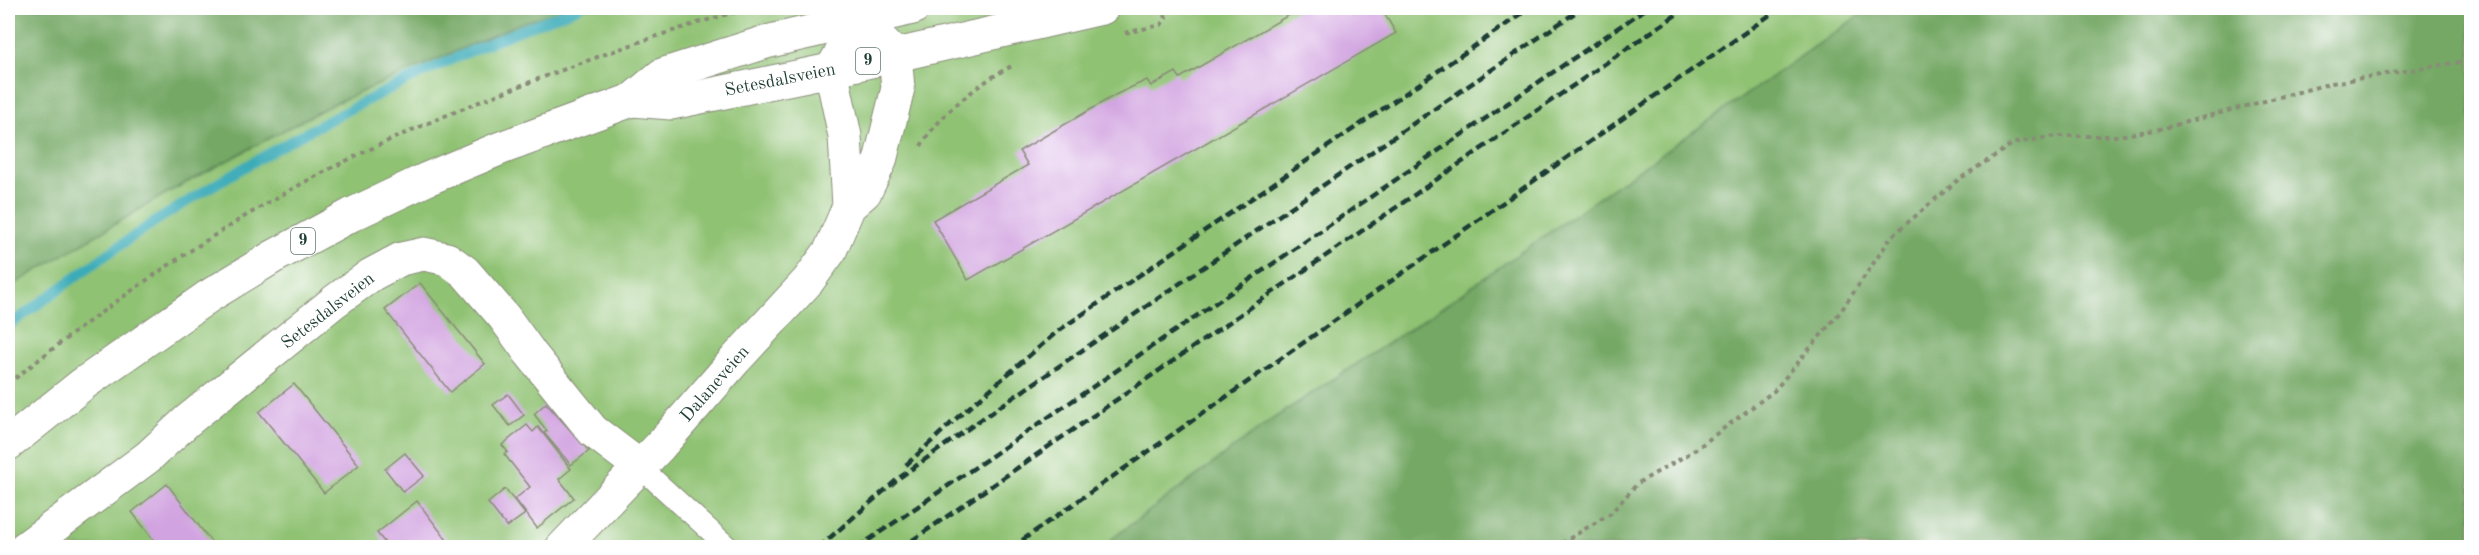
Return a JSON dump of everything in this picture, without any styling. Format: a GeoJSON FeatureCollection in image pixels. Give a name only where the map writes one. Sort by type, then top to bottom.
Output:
{"type":"FeatureCollection","features":[{"type":"Feature","properties":{"kind":"main road","name":"Setesdalsveien"},"geometry":{"type":"LineString","coordinates":[[8,444],[83,384],[152,334],[273,257],[351,215],[427,179],[501,148],[632,100],[662,75],[766,42],[913,8]]}},
{"type":"Feature","properties":{"kind":"main road"},"geometry":{"type":"LineString","coordinates":[[831,70],[861,20],[895,55]]}},
{"type":"Feature","properties":{"kind":"main road","name":"Setesdalsveien"},"geometry":{"type":"LineString","coordinates":[[632,100],[671,103],[895,55],[1109,21]]}},
{"type":"Feature","properties":{"kind":"main road","name":"Dalaneveien"},"geometry":{"type":"LineString","coordinates":[[562,548],[683,421],[736,359],[808,282],[830,251],[849,206],[864,192],[880,162],[898,88],[895,55]]}},
{"type":"Feature","properties":{"kind":"main road","name":"Dalaneveien"},"geometry":{"type":"LineString","coordinates":[[831,70],[844,136],[849,206]]}},
{"type":"Feature","properties":{"kind":"main road","name":"Setesdalsveien"},"geometry":{"type":"LineString","coordinates":[[25,548],[148,457],[187,421],[335,301],[371,275],[401,259],[424,254],[447,259],[465,272],[504,317],[593,431],[639,466]]}},
{"type":"Feature","properties":{"kind":"lane"},"geometry":{"type":"LineString","coordinates":[[639,466],[729,548]]}},
{"type":"Feature","properties":{"kind":"path"},"geometry":{"type":"LineString","coordinates":[[1109,21],[1161,25],[1166,18],[1163,8]]}},
{"type":"Feature","properties":{"kind":"path"},"geometry":{"type":"LineString","coordinates":[[1554,548],[1611,513],[1638,483],[1692,452],[1774,391],[1841,311],[1892,236],[1958,180],[2014,143],[2056,136],[2118,136],[2160,129],[2332,83],[2472,60]]}},
{"type":"Feature","properties":{"kind":"path"},"geometry":{"type":"LineString","coordinates":[[919,150],[924,140],[967,96],[1014,65]]}},
{"type":"Feature","properties":{"kind":"green space"},"geometry":{"type":"Polygon","coordinates":[[[8,8],[2471,8],[2471,547],[8,547],[8,8]]]}},
{"type":"Feature","properties":{"kind":"green space"},"geometry":{"type":"Polygon","coordinates":[[[8,8],[570,8],[524,22],[333,104],[167,193],[8,288],[8,8]]]}},
{"type":"Feature","properties":{"kind":"green space"},"geometry":{"type":"Polygon","coordinates":[[[1870,8],[2471,8],[2471,547],[1104,547],[1274,418],[1431,315],[1870,8]]]}},
{"type":"Feature","properties":{"kind":"building"},"geometry":{"type":"Polygon","coordinates":[[[1301,8],[1381,8],[1396,33],[968,280],[933,220],[1028,165],[1019,151],[1117,94],[1147,80],[1151,86],[1176,72],[1180,78],[1301,8]]]}},
{"type":"Feature","properties":{"kind":"building"},"geometry":{"type":"Polygon","coordinates":[[[420,283],[485,364],[450,392],[385,310],[420,283]]]}},
{"type":"Feature","properties":{"kind":"building"},"geometry":{"type":"Polygon","coordinates":[[[294,384],[359,465],[324,493],[259,412],[294,384]]]}},
{"type":"Feature","properties":{"kind":"building"},"geometry":{"type":"Polygon","coordinates":[[[508,394],[524,415],[510,426],[493,405],[508,394]]]}},
{"type":"Feature","properties":{"kind":"building"},"geometry":{"type":"Polygon","coordinates":[[[546,403],[589,451],[571,465],[544,433],[547,431],[534,414],[546,403]]]}},
{"type":"Feature","properties":{"kind":"building"},"geometry":{"type":"Polygon","coordinates":[[[527,425],[533,432],[538,427],[571,469],[559,479],[574,498],[537,528],[515,499],[530,487],[504,454],[508,452],[502,445],[527,425]]]}},
{"type":"Feature","properties":{"kind":"building"},"geometry":{"type":"Polygon","coordinates":[[[405,453],[424,476],[403,492],[385,469],[405,453]]]}},
{"type":"Feature","properties":{"kind":"building"},"geometry":{"type":"Polygon","coordinates":[[[167,484],[216,548],[160,548],[132,512],[167,484]]]}},
{"type":"Feature","properties":{"kind":"building"},"geometry":{"type":"Polygon","coordinates":[[[505,489],[525,514],[507,527],[488,503],[505,489]]]}},
{"type":"Feature","properties":{"kind":"building"},"geometry":{"type":"Polygon","coordinates":[[[417,501],[453,548],[389,548],[377,533],[417,501]]]}},
{"type":"Feature","properties":{"kind":"waterway"},"geometry":{"type":"LineString","coordinates":[[8,326],[144,229],[263,156],[418,75],[470,51],[578,8]]}},
{"type":"Feature","properties":{"kind":"railway"},"geometry":{"type":"LineString","coordinates":[[906,465],[1058,331],[1530,8]]}},
{"type":"Feature","properties":{"kind":"railway"},"geometry":{"type":"LineString","coordinates":[[818,548],[899,478],[976,423],[1582,8]]}},
{"type":"Feature","properties":{"kind":"railway"},"geometry":{"type":"LineString","coordinates":[[857,548],[1647,8]]}},
{"type":"Feature","properties":{"kind":"railway"},"geometry":{"type":"LineString","coordinates":[[901,548],[1686,8]]}},
{"type":"Feature","properties":{"kind":"railway"},"geometry":{"type":"LineString","coordinates":[[1011,548],[1780,8]]}}]}
